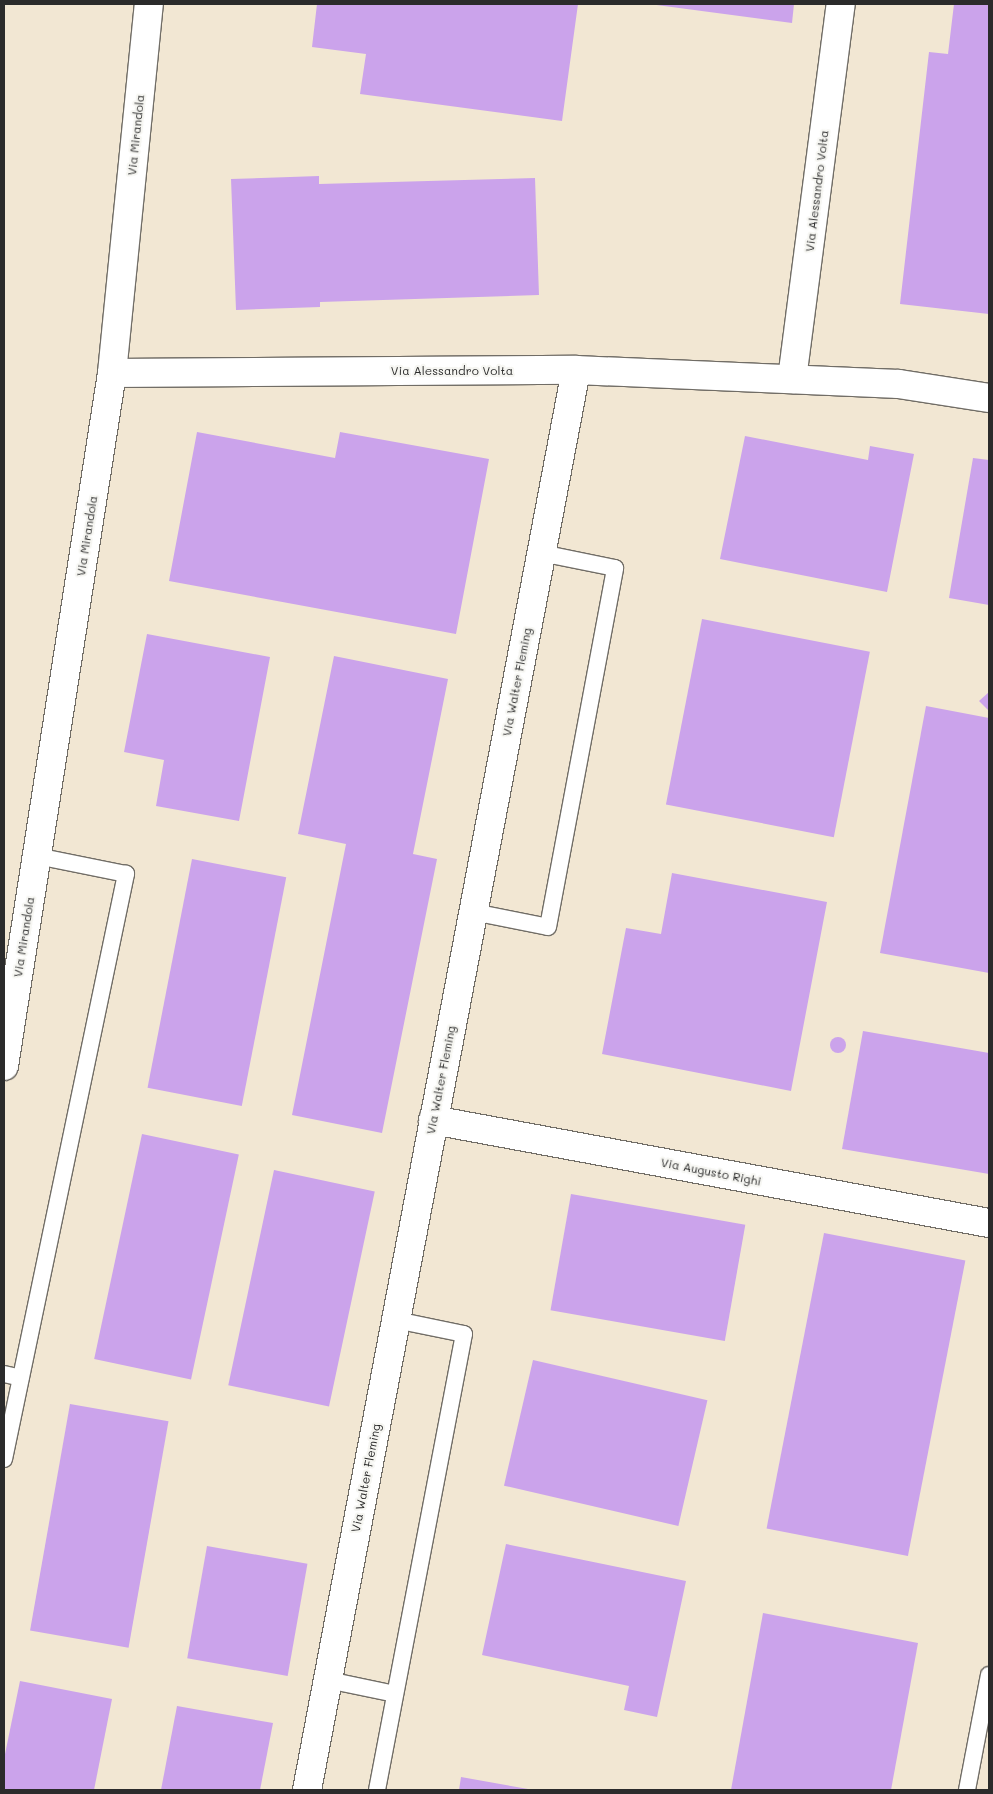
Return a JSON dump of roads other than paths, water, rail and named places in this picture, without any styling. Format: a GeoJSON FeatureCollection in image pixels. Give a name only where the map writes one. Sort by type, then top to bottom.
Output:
{"type":"FeatureCollection","features":[{"type":"Feature","properties":{"kind":"street","name":"Via Mirandola"},"geometry":{"type":"LineString","coordinates":[[4,1066],[112,373],[149,4]]}},
{"type":"Feature","properties":{"kind":"street","name":"Via Alessandro Volta"},"geometry":{"type":"LineString","coordinates":[[792,379],[841,4]]}},
{"type":"Feature","properties":{"kind":"street","name":"Via Alessandro Volta"},"geometry":{"type":"LineString","coordinates":[[112,373],[576,370],[898,384],[989,398]]}},
{"type":"Feature","properties":{"kind":"street","name":"Via Walter Fleming"},"geometry":{"type":"LineString","coordinates":[[307,1790],[576,370]]}},
{"type":"Feature","properties":{"kind":"street","name":"Via Augusto Righi"},"geometry":{"type":"LineString","coordinates":[[434,1120],[989,1223]]}},
{"type":"Feature","properties":{"kind":"lane"},"geometry":{"type":"LineString","coordinates":[[473,912],[548,927],[615,568],[541,553]]}},
{"type":"Feature","properties":{"kind":"lane"},"geometry":{"type":"LineString","coordinates":[[4,1459],[126,874],[37,856]]}},
{"type":"Feature","properties":{"kind":"lane"},"geometry":{"type":"LineString","coordinates":[[377,1790],[464,1334],[396,1320]]}},
{"type":"Feature","properties":{"kind":"lane"},"geometry":{"type":"LineString","coordinates":[[4,1374],[21,1378]]}},
{"type":"Feature","properties":{"kind":"lane"},"geometry":{"type":"LineString","coordinates":[[967,1790],[989,1675]]}},
{"type":"Feature","properties":{"kind":"lane"},"geometry":{"type":"LineString","coordinates":[[328,1680],[395,1694]]}}]}
